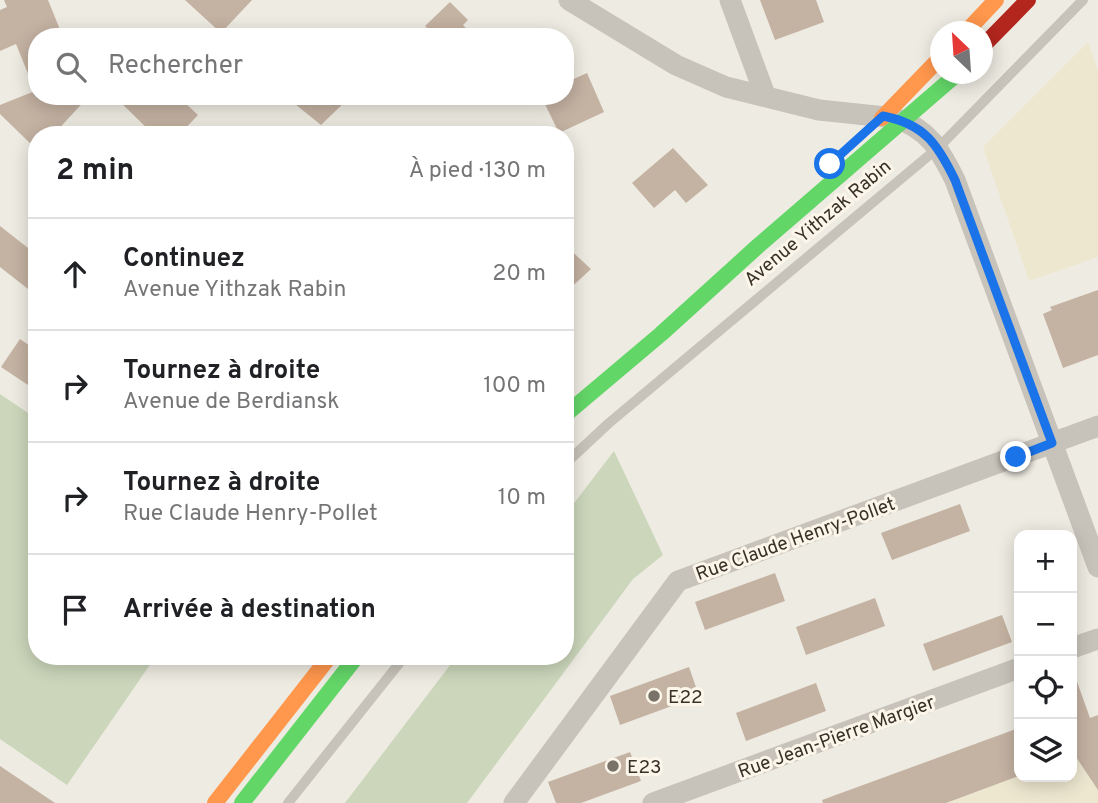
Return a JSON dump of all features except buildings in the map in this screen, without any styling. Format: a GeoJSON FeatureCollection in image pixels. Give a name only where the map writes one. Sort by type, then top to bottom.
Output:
{"type":"FeatureCollection","features":[{"type":"Feature","properties":{"kind":"main road"},"geometry":{"type":"LineString","coordinates":[[976,21],[996,0]]}},
{"type":"Feature","properties":{"kind":"main road"},"geometry":{"type":"LineString","coordinates":[[993,36],[1028,0]]}},
{"type":"Feature","properties":{"kind":"main road","name":"Avenue Yithzak Rabin"},"geometry":{"type":"LineString","coordinates":[[724,255],[883,116],[930,68]]}},
{"type":"Feature","properties":{"kind":"main road","name":"Avenue Yithzak Rabin"},"geometry":{"type":"LineString","coordinates":[[574,407],[946,84]]}},
{"type":"Feature","properties":{"kind":"main road"},"geometry":{"type":"LineString","coordinates":[[215,803],[323,665]]}},
{"type":"Feature","properties":{"kind":"main road"},"geometry":{"type":"LineString","coordinates":[[242,803],[350,665]]}},
{"type":"Feature","properties":{"kind":"street"},"geometry":{"type":"LineString","coordinates":[[569,0],[676,65],[726,87],[819,110],[883,116],[905,121],[939,147],[955,180],[1098,567]]}},
{"type":"Feature","properties":{"kind":"street"},"geometry":{"type":"LineString","coordinates":[[730,0],[765,95]]}},
{"type":"Feature","properties":{"kind":"street","name":"Rue Claude Henry-Pollet"},"geometry":{"type":"LineString","coordinates":[[514,803],[678,581],[1098,426]]}},
{"type":"Feature","properties":{"kind":"street"},"geometry":{"type":"LineString","coordinates":[[1077,646],[1098,639]]}},
{"type":"Feature","properties":{"kind":"street","name":"Rue Jean-Pierre Margier"},"geometry":{"type":"LineString","coordinates":[[653,803],[1014,670]]}},
{"type":"Feature","properties":{"kind":"lane","name":"Avenue Yithzak Rabin"},"geometry":{"type":"LineString","coordinates":[[574,456],[671,370],[939,147],[1083,0]]}},
{"type":"Feature","properties":{"kind":"lane"},"geometry":{"type":"LineString","coordinates":[[288,803],[398,665]]}},
{"type":"Feature","properties":{"kind":"green space"},"geometry":{"type":"Polygon","coordinates":[[[0,394],[28,413],[28,665],[150,665],[67,785],[0,739],[0,394]]]}},
{"type":"Feature","properties":{"kind":"green space"},"geometry":{"type":"Polygon","coordinates":[[[614,451],[663,555],[633,579],[574,659],[574,503],[614,451]]]}},
{"type":"Feature","properties":{"kind":"green space"},"geometry":{"type":"Polygon","coordinates":[[[450,665],[569,665],[467,803],[345,803],[450,665]]]}},
{"type":"Feature","properties":{"kind":"shaded area"},"geometry":{"type":"Polygon","coordinates":[[[1088,42],[1098,71],[1098,257],[1029,281],[983,147],[1088,42]]]}},
{"type":"Feature","properties":{"kind":"shaded area"},"geometry":{"type":"Polygon","coordinates":[[[1077,759],[1098,790],[1098,803],[946,803],[1014,778],[1014,782],[1077,782],[1077,759]]]}},
{"type":"Feature","properties":{"kind":"traffic: fast"},"geometry":{"type":"LineString","coordinates":[[574,407],[945,84]]}},
{"type":"Feature","properties":{"kind":"traffic: fast"},"geometry":{"type":"LineString","coordinates":[[242,803],[350,665]]}},
{"type":"Feature","properties":{"kind":"traffic: slow"},"geometry":{"type":"LineString","coordinates":[[976,21],[996,0]]}},
{"type":"Feature","properties":{"kind":"traffic: slow"},"geometry":{"type":"LineString","coordinates":[[882,118],[930,68]]}},
{"type":"Feature","properties":{"kind":"traffic: slow"},"geometry":{"type":"LineString","coordinates":[[215,803],[323,665]]}},
{"type":"Feature","properties":{"kind":"traffic: jam"},"geometry":{"type":"LineString","coordinates":[[993,36],[1028,0]]}},
{"type":"Feature","properties":{"kind":"place","name":"E22"},"geometry":{"type":"Point","coordinates":[654,696]}},
{"type":"Feature","properties":{"kind":"place","name":"E23"},"geometry":{"type":"Point","coordinates":[613,766]}},
{"type":"Feature","properties":{"kind":"route"},"geometry":{"type":"LineString","coordinates":[[830,164],[883,116],[905,121],[939,147],[955,180],[1052,443],[1016,457]]}}]}
